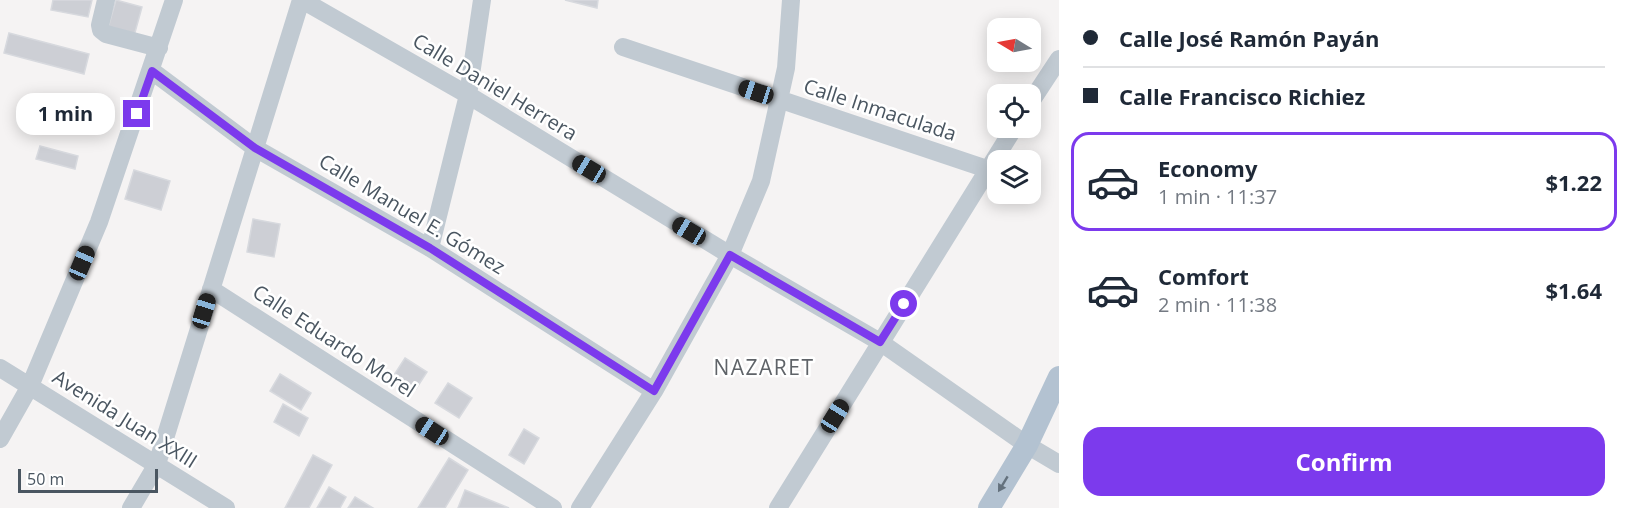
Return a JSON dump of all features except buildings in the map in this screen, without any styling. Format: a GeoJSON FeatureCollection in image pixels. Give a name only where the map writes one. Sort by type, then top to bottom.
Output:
{"type":"FeatureCollection","features":[{"type":"Feature","properties":{"kind":"main road"},"geometry":{"type":"LineString","coordinates":[[988,508],[1027,445],[1059,376]]}},
{"type":"Feature","properties":{"kind":"street"},"geometry":{"type":"LineString","coordinates":[[106,0],[100,25],[101,30],[106,34],[159,48]]}},
{"type":"Feature","properties":{"kind":"street"},"geometry":{"type":"LineString","coordinates":[[0,439],[30,386],[99,222],[152,71],[174,0]]}},
{"type":"Feature","properties":{"kind":"street"},"geometry":{"type":"LineString","coordinates":[[131,508],[157,464],[302,0]]}},
{"type":"Feature","properties":{"kind":"street","name":"Calle Daniel Herrera"},"geometry":{"type":"LineString","coordinates":[[302,0],[468,95],[730,255],[880,342],[1027,445],[1059,464]]}},
{"type":"Feature","properties":{"kind":"street"},"geometry":{"type":"LineString","coordinates":[[430,248],[468,95],[483,0]]}},
{"type":"Feature","properties":{"kind":"street"},"geometry":{"type":"LineString","coordinates":[[580,508],[654,391],[730,255],[761,181],[786,68],[791,0]]}},
{"type":"Feature","properties":{"kind":"street","name":"Calle Inmaculada"},"geometry":{"type":"LineString","coordinates":[[623,47],[987,169]]}},
{"type":"Feature","properties":{"kind":"street"},"geometry":{"type":"LineString","coordinates":[[1041,86],[1059,59]]}},
{"type":"Feature","properties":{"kind":"street","name":"Calle Manuel E. Gómez"},"geometry":{"type":"LineString","coordinates":[[152,71],[255,148],[430,248],[654,391]]}},
{"type":"Feature","properties":{"kind":"street"},"geometry":{"type":"LineString","coordinates":[[778,508],[987,169]]}},
{"type":"Feature","properties":{"kind":"street","name":"Calle Eduardo Morel"},"geometry":{"type":"LineString","coordinates":[[211,289],[553,508]]}},
{"type":"Feature","properties":{"kind":"street","name":"Avenida Juan XXIII"},"geometry":{"type":"LineString","coordinates":[[0,368],[226,508]]}},
{"type":"Feature","properties":{"kind":"district","name":"NAZARET"},"geometry":{"type":"Point","coordinates":[764,368]}},
{"type":"Feature","properties":{"kind":"route"},"geometry":{"type":"LineString","coordinates":[[137,114],[152,71],[255,148],[430,248],[654,391],[730,255],[880,342],[904,304]]}}]}
